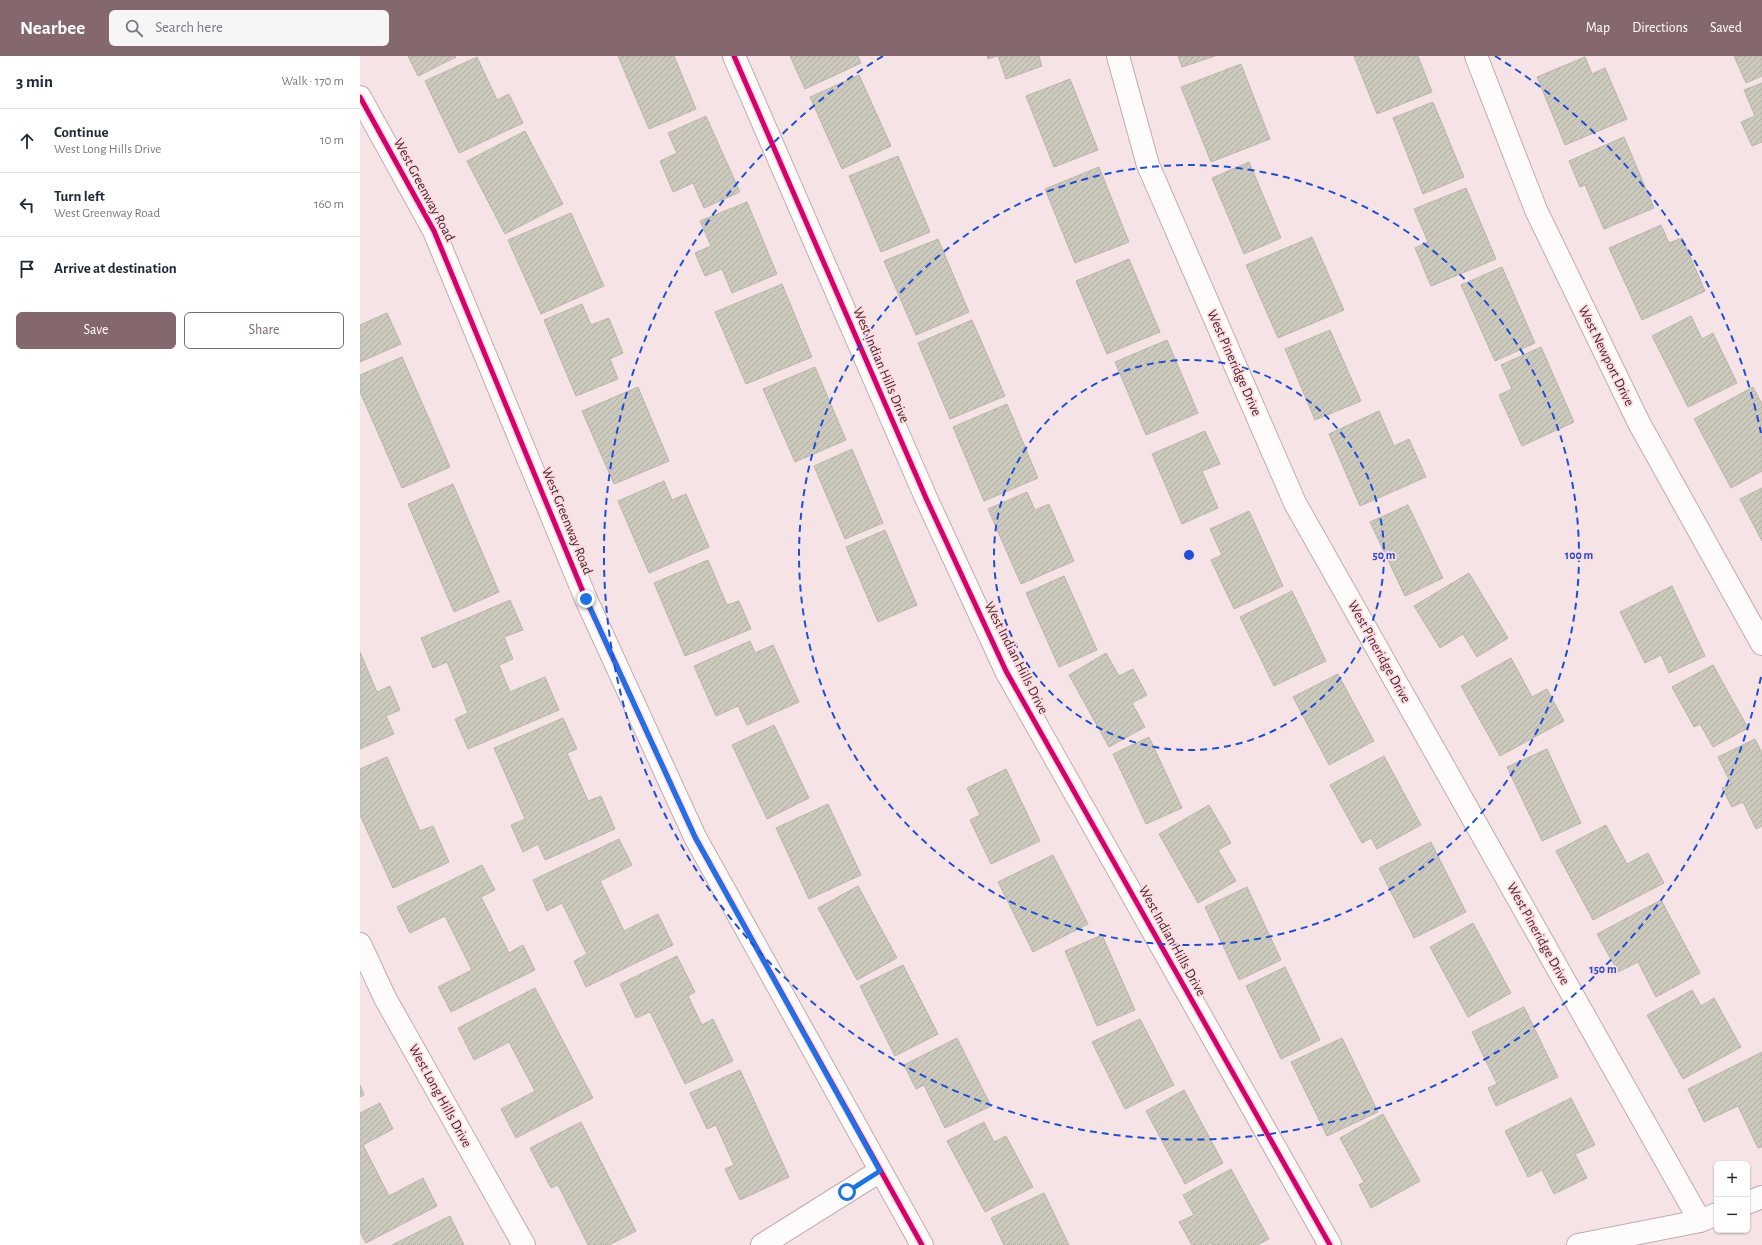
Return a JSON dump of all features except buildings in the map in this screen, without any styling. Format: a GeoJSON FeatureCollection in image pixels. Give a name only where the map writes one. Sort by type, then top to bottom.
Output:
{"type":"FeatureCollection","features":[{"type":"Feature","properties":{"kind":"street","name":"West Indian Hills Drive"},"geometry":{"type":"LineString","coordinates":[[734,56],[926,498],[1006,671],[1330,1245]]}},
{"type":"Feature","properties":{"kind":"street","name":"West Pineridge Drive"},"geometry":{"type":"LineString","coordinates":[[1118,56],[1148,164],[1295,502],[1708,1217]]}},
{"type":"Feature","properties":{"kind":"street","name":"West Newport Drive"},"geometry":{"type":"LineString","coordinates":[[1476,56],[1536,210],[1639,423],[1762,644]]}},
{"type":"Feature","properties":{"kind":"street","name":"West Greenway Road"},"geometry":{"type":"LineString","coordinates":[[360,97],[434,231],[586,599],[695,837],[922,1245]]}},
{"type":"Feature","properties":{"kind":"street","name":"West Long Hills Drive"},"geometry":{"type":"LineString","coordinates":[[360,944],[385,998],[524,1245]]}},
{"type":"Feature","properties":{"kind":"street"},"geometry":{"type":"LineString","coordinates":[[762,1245],[880,1171]]}},
{"type":"Feature","properties":{"kind":"street"},"geometry":{"type":"LineString","coordinates":[[1750,1202],[1762,1197]]}},
{"type":"Feature","properties":{"kind":"street"},"geometry":{"type":"LineString","coordinates":[[1578,1245],[1708,1217]]}},
{"type":"Feature","properties":{"kind":"cycle path"},"geometry":{"type":"LineString","coordinates":[[734,56],[926,498],[1006,671],[1330,1245]]}},
{"type":"Feature","properties":{"kind":"cycle path"},"geometry":{"type":"LineString","coordinates":[[360,97],[434,231],[586,599],[695,837],[922,1245]]}},
{"type":"Feature","properties":{"kind":"route"},"geometry":{"type":"LineString","coordinates":[[586,599],[695,837],[880,1171],[847,1192]]}}]}
